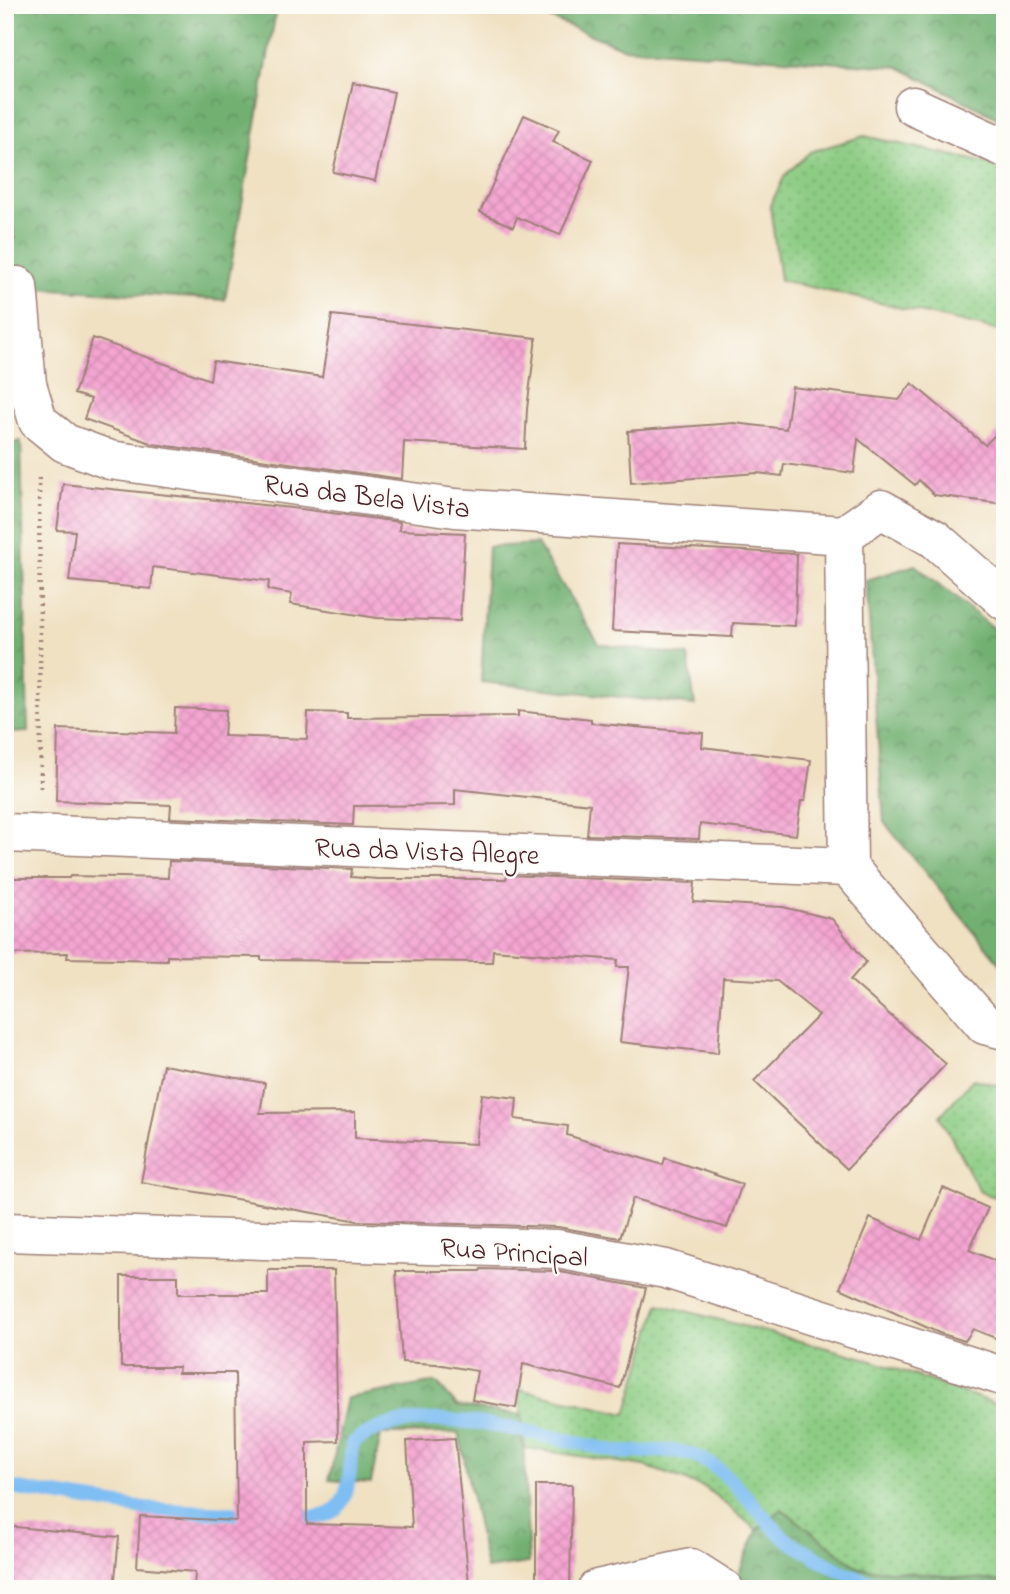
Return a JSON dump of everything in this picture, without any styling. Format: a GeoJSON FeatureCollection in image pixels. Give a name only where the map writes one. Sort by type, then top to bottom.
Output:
{"type":"FeatureCollection","features":[{"type":"Feature","properties":{"kind":"street"},"geometry":{"type":"LineString","coordinates":[[913,106],[1005,148]]}},
{"type":"Feature","properties":{"kind":"street"},"geometry":{"type":"LineString","coordinates":[[18,286],[27,384],[38,421]]}},
{"type":"Feature","properties":{"kind":"street","name":"Rua da Bela Vista"},"geometry":{"type":"LineString","coordinates":[[38,421],[65,443],[110,460],[455,508],[844,535]]}},
{"type":"Feature","properties":{"kind":"street"},"geometry":{"type":"LineString","coordinates":[[1005,601],[935,539],[881,509],[844,535],[848,867],[985,1025],[1005,1030]]}},
{"type":"Feature","properties":{"kind":"street","name":"Rua da Vista Alegre"},"geometry":{"type":"LineString","coordinates":[[23,834],[848,867]]}},
{"type":"Feature","properties":{"kind":"street","name":"Rua Principal"},"geometry":{"type":"LineString","coordinates":[[5,1232],[556,1249],[666,1269],[1005,1377]]}},
{"type":"Feature","properties":{"kind":"street"},"geometry":{"type":"LineString","coordinates":[[597,1589],[691,1568],[724,1589]]}},
{"type":"Feature","properties":{"kind":"path"},"geometry":{"type":"LineString","coordinates":[[5,147],[18,286]]}},
{"type":"Feature","properties":{"kind":"path"},"geometry":{"type":"LineString","coordinates":[[23,834],[38,421]]}},
{"type":"Feature","properties":{"kind":"green space"},"geometry":{"type":"Polygon","coordinates":[[[5,5],[277,5],[225,300],[5,286],[5,5]]]}},
{"type":"Feature","properties":{"kind":"green space"},"geometry":{"type":"Polygon","coordinates":[[[518,5],[1005,5],[1005,122],[899,67],[623,48],[518,5]]]}},
{"type":"Feature","properties":{"kind":"green space"},"geometry":{"type":"Polygon","coordinates":[[[864,136],[1005,167],[1005,332],[780,280],[770,206],[785,175],[810,152],[864,136]]]}},
{"type":"Feature","properties":{"kind":"green space"},"geometry":{"type":"Polygon","coordinates":[[[21,441],[28,732],[5,733],[5,445],[21,441]]]}},
{"type":"Feature","properties":{"kind":"green space"},"geometry":{"type":"Polygon","coordinates":[[[537,544],[599,644],[688,656],[695,705],[481,682],[488,547],[537,544]]]}},
{"type":"Feature","properties":{"kind":"green space"},"geometry":{"type":"Polygon","coordinates":[[[915,565],[1005,638],[1005,970],[884,822],[866,580],[915,565]]]}},
{"type":"Feature","properties":{"kind":"green space"},"geometry":{"type":"Polygon","coordinates":[[[973,1079],[1005,1087],[1005,1200],[980,1192],[940,1116],[973,1079]]]}},
{"type":"Feature","properties":{"kind":"green space"},"geometry":{"type":"Polygon","coordinates":[[[659,1304],[861,1357],[1005,1407],[1005,1582],[859,1568],[782,1510],[757,1530],[706,1488],[645,1466],[525,1448],[519,1389],[626,1414],[659,1304]]]}},
{"type":"Feature","properties":{"kind":"green space"},"geometry":{"type":"Polygon","coordinates":[[[436,1382],[457,1406],[522,1415],[529,1563],[486,1569],[459,1433],[381,1434],[371,1483],[329,1480],[347,1398],[436,1382]]]}},
{"type":"Feature","properties":{"kind":"green space"},"geometry":{"type":"Polygon","coordinates":[[[782,1509],[859,1568],[1005,1582],[1005,1589],[763,1589],[738,1575],[757,1530],[782,1509]]]}},
{"type":"Feature","properties":{"kind":"building"},"geometry":{"type":"Polygon","coordinates":[[[353,83],[394,92],[375,181],[333,172],[353,83]]]}},
{"type":"Feature","properties":{"kind":"building"},"geometry":{"type":"Polygon","coordinates":[[[524,115],[559,130],[553,142],[593,160],[560,235],[517,217],[513,227],[480,212],[524,115]]]}},
{"type":"Feature","properties":{"kind":"building"},"geometry":{"type":"Polygon","coordinates":[[[332,315],[536,338],[525,449],[404,442],[402,479],[153,444],[84,419],[91,399],[74,394],[93,338],[210,380],[213,361],[322,377],[332,315]]]}},
{"type":"Feature","properties":{"kind":"building"},"geometry":{"type":"Polygon","coordinates":[[[912,383],[985,445],[1005,425],[1005,504],[934,495],[919,480],[915,485],[858,439],[854,473],[784,464],[782,476],[757,473],[631,483],[628,431],[734,423],[786,429],[792,387],[899,400],[912,383]]]}},
{"type":"Feature","properties":{"kind":"building"},"geometry":{"type":"Polygon","coordinates":[[[63,484],[400,522],[399,530],[465,533],[460,621],[377,618],[290,604],[292,594],[268,590],[269,581],[153,567],[151,589],[69,581],[75,531],[57,530],[63,484]]]}},
{"type":"Feature","properties":{"kind":"building"},"geometry":{"type":"Polygon","coordinates":[[[617,544],[797,554],[795,626],[733,623],[732,637],[612,631],[617,544]]]}},
{"type":"Feature","properties":{"kind":"building"},"geometry":{"type":"Polygon","coordinates":[[[175,708],[226,710],[224,736],[307,739],[308,712],[347,713],[347,718],[518,716],[518,711],[591,719],[591,723],[703,733],[702,747],[811,760],[805,801],[801,801],[796,835],[700,824],[699,839],[587,835],[590,804],[455,789],[455,805],[354,806],[353,825],[170,818],[171,805],[56,801],[58,729],[174,733],[175,708]]]}},
{"type":"Feature","properties":{"kind":"building"},"geometry":{"type":"Polygon","coordinates":[[[169,861],[352,869],[351,877],[378,879],[506,879],[507,875],[695,883],[693,902],[783,907],[832,919],[866,962],[850,980],[946,1064],[847,1169],[754,1081],[819,1015],[777,981],[723,978],[718,1053],[620,1042],[629,967],[617,967],[618,960],[493,950],[492,962],[261,960],[261,957],[167,956],[167,960],[67,958],[68,953],[5,954],[5,878],[168,878],[169,861]]]}},
{"type":"Feature","properties":{"kind":"building"},"geometry":{"type":"Polygon","coordinates":[[[163,1065],[265,1083],[260,1113],[355,1112],[355,1138],[476,1144],[482,1094],[517,1098],[515,1119],[568,1126],[567,1135],[663,1165],[665,1158],[742,1184],[727,1228],[633,1198],[620,1238],[558,1227],[358,1221],[141,1182],[163,1065]]]}},
{"type":"Feature","properties":{"kind":"building"},"geometry":{"type":"Polygon","coordinates":[[[943,1188],[988,1208],[969,1250],[1005,1265],[1005,1342],[973,1329],[965,1341],[939,1333],[840,1288],[870,1218],[921,1240],[943,1188]]]}},
{"type":"Feature","properties":{"kind":"building"},"geometry":{"type":"Polygon","coordinates":[[[268,1270],[334,1270],[338,1441],[307,1442],[307,1524],[412,1527],[407,1441],[455,1438],[469,1584],[436,1589],[194,1589],[195,1572],[137,1567],[140,1516],[237,1521],[235,1373],[178,1373],[179,1367],[121,1367],[121,1276],[178,1276],[178,1294],[268,1294],[268,1270]]]}},
{"type":"Feature","properties":{"kind":"building"},"geometry":{"type":"Polygon","coordinates":[[[396,1271],[555,1271],[646,1288],[620,1388],[523,1364],[516,1408],[472,1400],[477,1371],[402,1362],[396,1271]]]}},
{"type":"Feature","properties":{"kind":"building"},"geometry":{"type":"Polygon","coordinates":[[[536,1485],[572,1485],[570,1589],[536,1589],[536,1485]]]}},
{"type":"Feature","properties":{"kind":"building"},"geometry":{"type":"Polygon","coordinates":[[[5,1526],[119,1537],[114,1589],[5,1589],[5,1526]]]}},
{"type":"Feature","properties":{"kind":"waterway"},"geometry":{"type":"LineString","coordinates":[[288,1516],[318,1517],[332,1512],[339,1505],[348,1487],[352,1444],[374,1430],[401,1423],[462,1421],[525,1431],[621,1452],[671,1451],[691,1454],[723,1474],[744,1493],[781,1535],[791,1542],[852,1576],[901,1589]]}},
{"type":"Feature","properties":{"kind":"waterway"},"geometry":{"type":"LineString","coordinates":[[5,1487],[145,1509],[254,1514]]}}]}
